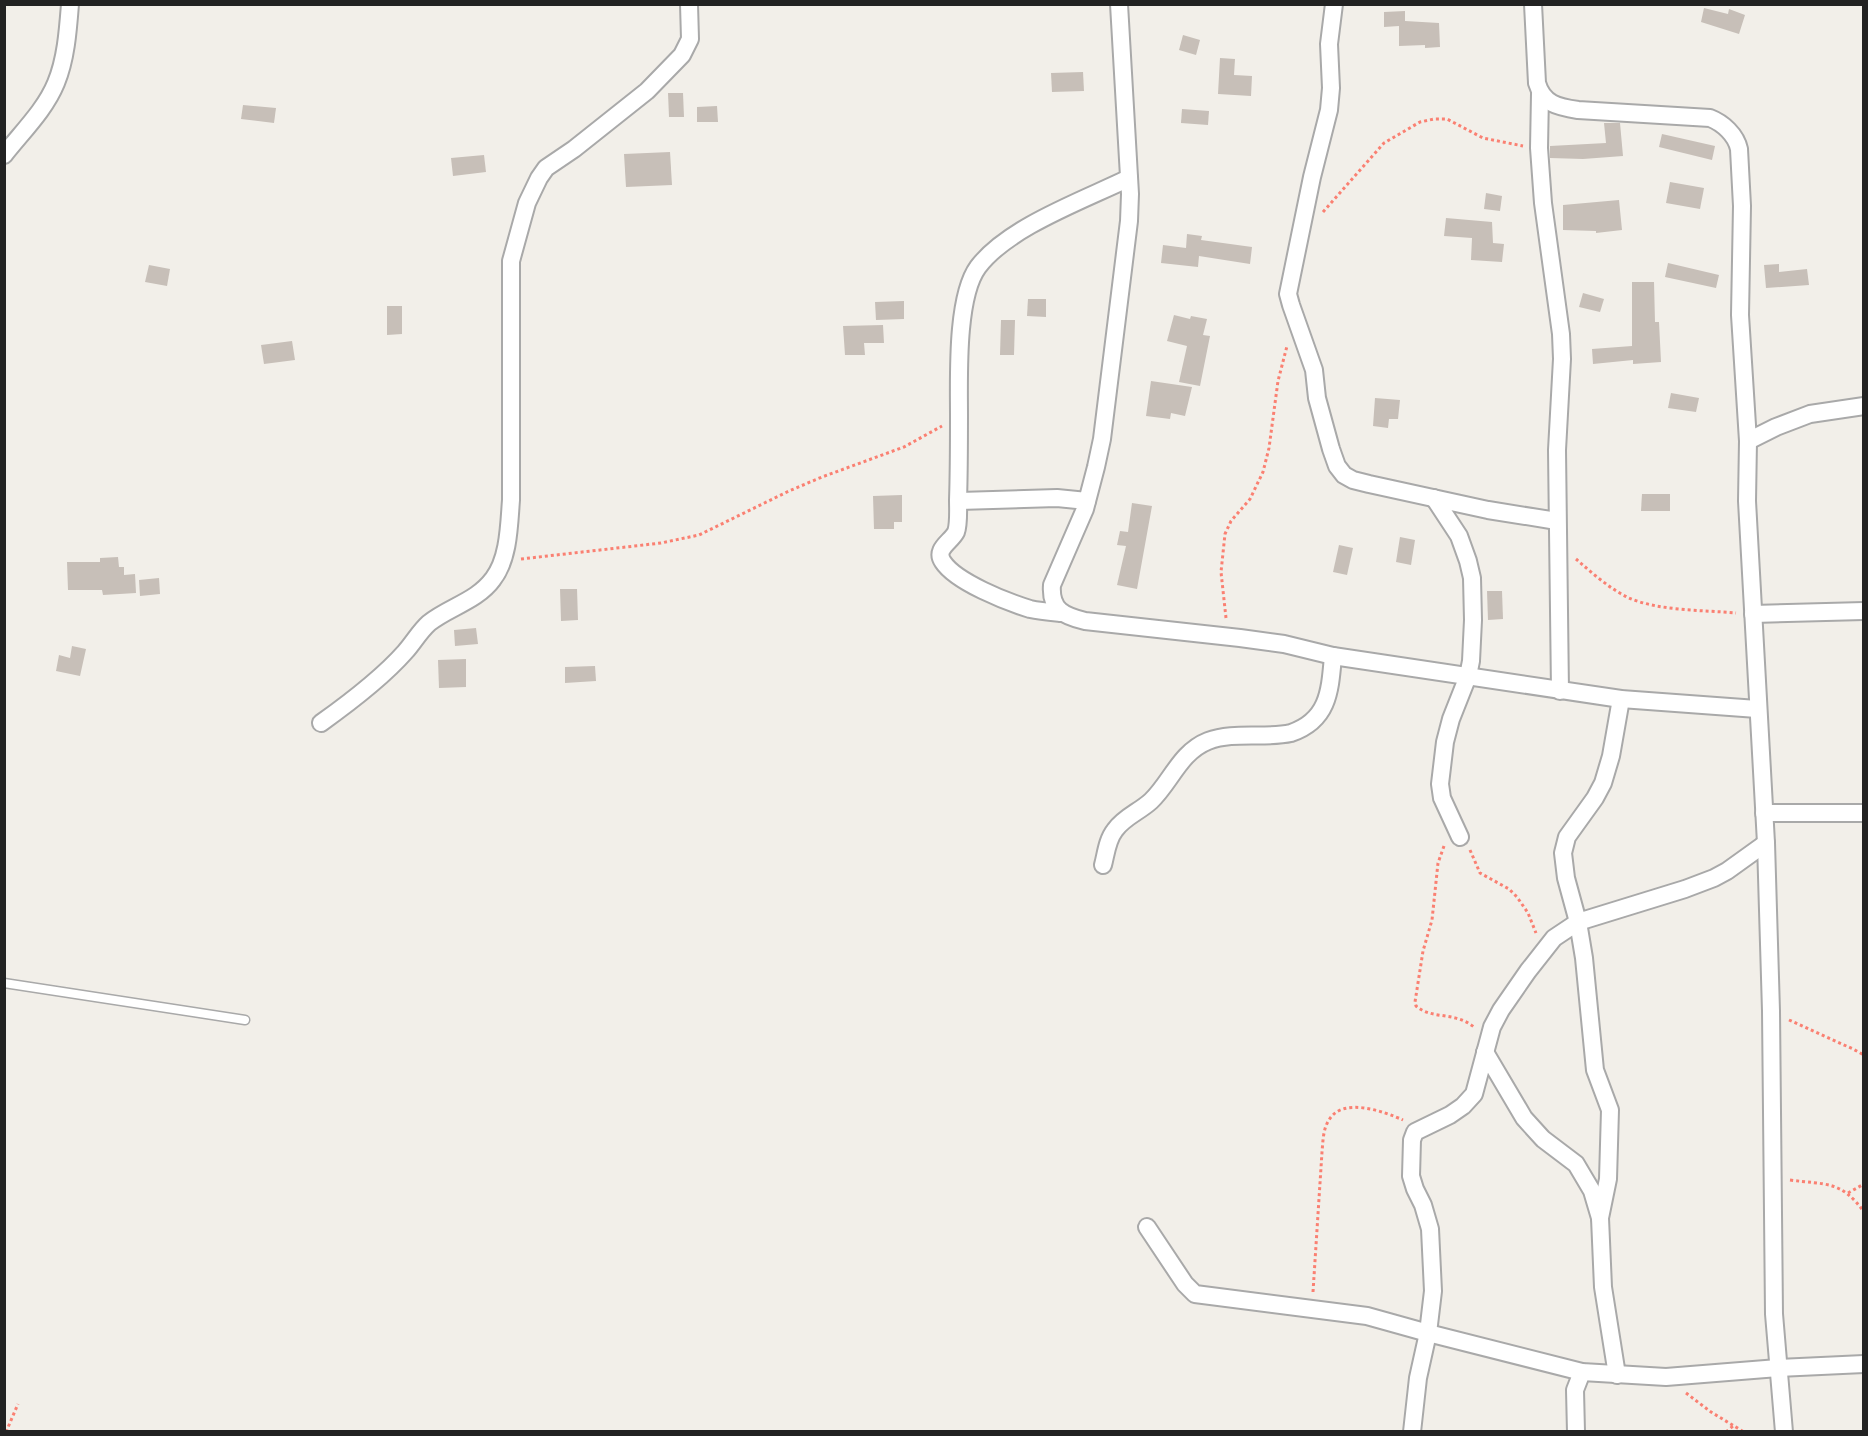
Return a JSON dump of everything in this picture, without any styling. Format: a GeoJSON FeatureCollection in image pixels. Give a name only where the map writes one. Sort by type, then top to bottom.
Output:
{"type":"FeatureCollection","features":[{"type":"Feature","properties":{"kind":"street"},"geometry":{"type":"LineString","coordinates":[[4,155],[44,104],[56,83],[61,69],[70,4]]}},
{"type":"Feature","properties":{"kind":"street"},"geometry":{"type":"LineString","coordinates":[[321,723],[347,704],[396,661],[426,626],[483,590],[493,579],[502,561],[508,536],[513,463],[511,261],[527,203],[546,168],[574,149],[647,91],[677,61],[690,39],[689,4]]}},
{"type":"Feature","properties":{"kind":"street"},"geometry":{"type":"LineString","coordinates":[[1061,613],[1052,596],[1052,585],[1088,501],[1102,439],[1128,221],[1129,177],[1119,4]]}},
{"type":"Feature","properties":{"kind":"street"},"geometry":{"type":"LineString","coordinates":[[1334,4],[1329,44],[1331,88],[1329,110],[1312,177],[1288,294],[1314,370],[1317,398],[1337,466],[1342,473],[1353,480],[1488,510],[1557,529]]}},
{"type":"Feature","properties":{"kind":"street"},"geometry":{"type":"LineString","coordinates":[[1533,4],[1535,72],[1540,94],[1539,148],[1543,203],[1561,334],[1562,359],[1557,450],[1560,691]]}},
{"type":"Feature","properties":{"kind":"street"},"geometry":{"type":"LineString","coordinates":[[1540,94],[1563,108],[1710,118],[1725,128],[1737,142],[1741,161],[1740,315],[1748,441],[1747,501],[1752,614],[1766,843],[1771,1011],[1774,1314],[1784,1431]]}},
{"type":"Feature","properties":{"kind":"street"},"geometry":{"type":"LineString","coordinates":[[1129,177],[1056,211],[1030,226],[994,250],[972,276],[964,311],[959,353],[956,531],[941,550],[943,563],[967,583],[1031,609],[1061,613],[1085,621],[1284,644],[1334,656],[1620,699],[1757,709]]}},
{"type":"Feature","properties":{"kind":"street"},"geometry":{"type":"LineString","coordinates":[[1748,441],[1794,419],[1810,414],[1863,406]]}},
{"type":"Feature","properties":{"kind":"street"},"geometry":{"type":"LineString","coordinates":[[958,501],[1044,498],[1088,501]]}},
{"type":"Feature","properties":{"kind":"street"},"geometry":{"type":"LineString","coordinates":[[1434,498],[1459,536],[1472,578],[1472,649],[1468,676],[1451,719],[1445,742],[1440,784],[1442,798],[1460,837]]}},
{"type":"Feature","properties":{"kind":"street"},"geometry":{"type":"LineString","coordinates":[[1752,614],[1863,611]]}},
{"type":"Feature","properties":{"kind":"street"},"geometry":{"type":"LineString","coordinates":[[1102,865],[1110,837],[1115,829],[1150,801],[1187,755],[1199,746],[1213,740],[1230,737],[1291,733],[1301,729],[1323,710],[1329,698],[1334,656]]}},
{"type":"Feature","properties":{"kind":"street"},"geometry":{"type":"LineString","coordinates":[[1600,1218],[1608,1179],[1610,1117],[1607,1100],[1596,1070],[1587,979],[1578,922],[1563,862],[1564,847],[1571,831],[1603,783],[1611,756],[1620,699]]}},
{"type":"Feature","properties":{"kind":"street"},"geometry":{"type":"LineString","coordinates":[[1764,813],[1863,813]]}},
{"type":"Feature","properties":{"kind":"street"},"geometry":{"type":"LineString","coordinates":[[1412,1431],[1418,1378],[1428,1333],[1433,1291],[1430,1229],[1423,1204],[1412,1181],[1411,1166],[1415,1132],[1450,1115],[1474,1094],[1492,1027],[1501,1010],[1554,938],[1578,922],[1702,883],[1727,871],[1766,843]]}},
{"type":"Feature","properties":{"kind":"street"},"geometry":{"type":"LineString","coordinates":[[1487,1047],[1524,1118],[1544,1139],[1578,1167],[1592,1191],[1600,1218],[1603,1287],[1617,1375]]}},
{"type":"Feature","properties":{"kind":"street"},"geometry":{"type":"LineString","coordinates":[[1147,1227],[1185,1284],[1195,1294],[1367,1316],[1582,1372],[1666,1377],[1863,1364]]}},
{"type":"Feature","properties":{"kind":"street"},"geometry":{"type":"LineString","coordinates":[[1576,1431],[1575,1390],[1582,1372]]}},
{"type":"Feature","properties":{"kind":"lane"},"geometry":{"type":"LineString","coordinates":[[4,983],[245,1020]]}},
{"type":"Feature","properties":{"kind":"path"},"geometry":{"type":"LineString","coordinates":[[1301,235],[1384,143],[1420,122],[1434,118],[1447,119],[1473,134],[1493,141],[1539,148]]}},
{"type":"Feature","properties":{"kind":"path"},"geometry":{"type":"LineString","coordinates":[[1229,636],[1221,572],[1225,534],[1231,520],[1250,500],[1263,472],[1269,448],[1278,381],[1295,318]]}},
{"type":"Feature","properties":{"kind":"path"},"geometry":{"type":"LineString","coordinates":[[502,561],[661,543],[699,535],[822,477],[904,447],[959,417]]}},
{"type":"Feature","properties":{"kind":"path"},"geometry":{"type":"LineString","coordinates":[[1557,529],[1576,559],[1599,578],[1631,599],[1676,607],[1752,614]]}},
{"type":"Feature","properties":{"kind":"path"},"geometry":{"type":"LineString","coordinates":[[1487,1047],[1467,1022],[1458,1017],[1418,1009],[1415,1002],[1423,951],[1432,920],[1440,854],[1448,841],[1464,838],[1480,873],[1509,889],[1523,904],[1543,951]]}},
{"type":"Feature","properties":{"kind":"path"},"geometry":{"type":"LineString","coordinates":[[1771,1011],[1863,1055]]}},
{"type":"Feature","properties":{"kind":"path"},"geometry":{"type":"LineString","coordinates":[[1312,1308],[1322,1152],[1325,1130],[1330,1118],[1347,1109],[1371,1108],[1422,1128]]}},
{"type":"Feature","properties":{"kind":"path"},"geometry":{"type":"LineString","coordinates":[[1771,1177],[1833,1185],[1848,1193],[1863,1212]]}},
{"type":"Feature","properties":{"kind":"path"},"geometry":{"type":"LineString","coordinates":[[1848,1193],[1863,1184]]}},
{"type":"Feature","properties":{"kind":"path"},"geometry":{"type":"LineString","coordinates":[[1666,1377],[1711,1412],[1744,1431]]}},
{"type":"Feature","properties":{"kind":"path"},"geometry":{"type":"LineString","coordinates":[[6,1431],[18,1404]]}},
{"type":"Feature","properties":{"kind":"path"},"geometry":{"type":"LineString","coordinates":[[1726,1431],[1732,1426]]}},
{"type":"Feature","properties":{"kind":"building"},"geometry":{"type":"Polygon","coordinates":[[[1704,8],[1728,14],[1729,9],[1745,15],[1739,34],[1701,22],[1704,8]]]}},
{"type":"Feature","properties":{"kind":"building"},"geometry":{"type":"Polygon","coordinates":[[[1405,11],[1405,21],[1439,23],[1440,47],[1399,46],[1399,26],[1384,27],[1384,12],[1405,11]]]}},
{"type":"Feature","properties":{"kind":"building"},"geometry":{"type":"Polygon","coordinates":[[[1183,35],[1200,40],[1196,55],[1179,50],[1183,35]]]}},
{"type":"Feature","properties":{"kind":"building"},"geometry":{"type":"Polygon","coordinates":[[[1220,58],[1235,59],[1234,75],[1252,76],[1251,96],[1218,94],[1220,58]]]}},
{"type":"Feature","properties":{"kind":"building"},"geometry":{"type":"Polygon","coordinates":[[[1083,72],[1084,91],[1052,92],[1051,73],[1083,72]]]}},
{"type":"Feature","properties":{"kind":"building"},"geometry":{"type":"Polygon","coordinates":[[[668,93],[683,93],[684,117],[669,117],[668,93]]]}},
{"type":"Feature","properties":{"kind":"building"},"geometry":{"type":"Polygon","coordinates":[[[243,105],[276,108],[274,123],[241,119],[243,105]]]}},
{"type":"Feature","properties":{"kind":"building"},"geometry":{"type":"Polygon","coordinates":[[[717,106],[718,122],[697,122],[697,107],[717,106]]]}},
{"type":"Feature","properties":{"kind":"building"},"geometry":{"type":"Polygon","coordinates":[[[1182,109],[1209,111],[1208,125],[1181,123],[1182,109]]]}},
{"type":"Feature","properties":{"kind":"building"},"geometry":{"type":"Polygon","coordinates":[[[1604,123],[1620,123],[1623,156],[1583,159],[1550,158],[1550,146],[1606,143],[1604,123]]]}},
{"type":"Feature","properties":{"kind":"building"},"geometry":{"type":"Polygon","coordinates":[[[1662,134],[1715,146],[1712,160],[1659,147],[1662,134]]]}},
{"type":"Feature","properties":{"kind":"building"},"geometry":{"type":"Polygon","coordinates":[[[670,152],[672,185],[626,187],[624,154],[670,152]]]}},
{"type":"Feature","properties":{"kind":"building"},"geometry":{"type":"Polygon","coordinates":[[[484,155],[486,172],[453,176],[451,158],[484,155]]]}},
{"type":"Feature","properties":{"kind":"building"},"geometry":{"type":"Polygon","coordinates":[[[1670,182],[1704,188],[1700,209],[1666,203],[1670,182]]]}},
{"type":"Feature","properties":{"kind":"building"},"geometry":{"type":"Polygon","coordinates":[[[1486,193],[1502,196],[1500,211],[1484,209],[1486,193]]]}},
{"type":"Feature","properties":{"kind":"building"},"geometry":{"type":"Polygon","coordinates":[[[1619,200],[1622,230],[1596,233],[1596,231],[1563,230],[1563,205],[1619,200]]]}},
{"type":"Feature","properties":{"kind":"building"},"geometry":{"type":"Polygon","coordinates":[[[1446,218],[1492,222],[1493,243],[1504,244],[1502,262],[1471,260],[1472,238],[1444,236],[1446,218]]]}},
{"type":"Feature","properties":{"kind":"building"},"geometry":{"type":"Polygon","coordinates":[[[1187,234],[1202,236],[1201,240],[1252,247],[1250,264],[1199,256],[1198,267],[1161,263],[1163,245],[1186,248],[1187,234]]]}},
{"type":"Feature","properties":{"kind":"building"},"geometry":{"type":"Polygon","coordinates":[[[1668,263],[1719,275],[1716,288],[1665,277],[1668,263]]]}},
{"type":"Feature","properties":{"kind":"building"},"geometry":{"type":"Polygon","coordinates":[[[1779,264],[1779,272],[1807,269],[1809,285],[1766,288],[1764,265],[1779,264]]]}},
{"type":"Feature","properties":{"kind":"building"},"geometry":{"type":"Polygon","coordinates":[[[149,265],[170,269],[167,286],[145,282],[149,265]]]}},
{"type":"Feature","properties":{"kind":"building"},"geometry":{"type":"Polygon","coordinates":[[[1632,282],[1654,282],[1655,322],[1659,322],[1661,362],[1633,364],[1633,360],[1593,364],[1592,349],[1632,346],[1632,282]]]}},
{"type":"Feature","properties":{"kind":"building"},"geometry":{"type":"Polygon","coordinates":[[[1583,293],[1604,299],[1600,312],[1579,307],[1583,293]]]}},
{"type":"Feature","properties":{"kind":"building"},"geometry":{"type":"Polygon","coordinates":[[[1028,299],[1046,299],[1046,317],[1027,316],[1028,299]]]}},
{"type":"Feature","properties":{"kind":"building"},"geometry":{"type":"Polygon","coordinates":[[[904,301],[904,319],[876,320],[875,302],[904,301]]]}},
{"type":"Feature","properties":{"kind":"building"},"geometry":{"type":"Polygon","coordinates":[[[387,306],[402,306],[402,334],[387,335],[387,306]]]}},
{"type":"Feature","properties":{"kind":"building"},"geometry":{"type":"Polygon","coordinates":[[[1174,315],[1190,319],[1191,316],[1207,319],[1203,335],[1210,336],[1200,386],[1179,382],[1187,346],[1167,341],[1174,315]]]}},
{"type":"Feature","properties":{"kind":"building"},"geometry":{"type":"Polygon","coordinates":[[[1001,320],[1015,320],[1014,355],[1000,355],[1001,320]]]}},
{"type":"Feature","properties":{"kind":"building"},"geometry":{"type":"Polygon","coordinates":[[[883,325],[884,343],[864,343],[865,355],[845,355],[843,326],[883,325]]]}},
{"type":"Feature","properties":{"kind":"building"},"geometry":{"type":"Polygon","coordinates":[[[292,341],[295,360],[264,364],[261,345],[292,341]]]}},
{"type":"Feature","properties":{"kind":"building"},"geometry":{"type":"Polygon","coordinates":[[[1151,381],[1192,387],[1185,416],[1171,413],[1170,419],[1146,416],[1151,381]]]}},
{"type":"Feature","properties":{"kind":"building"},"geometry":{"type":"Polygon","coordinates":[[[1671,393],[1699,398],[1696,412],[1668,408],[1671,393]]]}},
{"type":"Feature","properties":{"kind":"building"},"geometry":{"type":"Polygon","coordinates":[[[1375,398],[1400,400],[1398,419],[1389,419],[1388,428],[1373,426],[1375,398]]]}},
{"type":"Feature","properties":{"kind":"building"},"geometry":{"type":"Polygon","coordinates":[[[1642,494],[1670,494],[1670,511],[1641,511],[1642,494]]]}},
{"type":"Feature","properties":{"kind":"building"},"geometry":{"type":"Polygon","coordinates":[[[902,495],[902,522],[894,522],[894,529],[874,529],[873,496],[902,495]]]}},
{"type":"Feature","properties":{"kind":"building"},"geometry":{"type":"Polygon","coordinates":[[[1132,503],[1152,506],[1137,589],[1117,585],[1126,546],[1117,545],[1120,531],[1128,532],[1132,503]]]}},
{"type":"Feature","properties":{"kind":"building"},"geometry":{"type":"Polygon","coordinates":[[[1400,537],[1415,540],[1411,565],[1396,562],[1400,537]]]}},
{"type":"Feature","properties":{"kind":"building"},"geometry":{"type":"Polygon","coordinates":[[[1339,545],[1353,548],[1347,575],[1333,572],[1339,545]]]}},
{"type":"Feature","properties":{"kind":"building"},"geometry":{"type":"Polygon","coordinates":[[[118,557],[119,567],[124,567],[124,575],[135,574],[136,593],[103,595],[102,590],[68,590],[67,562],[100,562],[100,558],[118,557]]]}},
{"type":"Feature","properties":{"kind":"building"},"geometry":{"type":"Polygon","coordinates":[[[159,578],[160,594],[140,596],[139,580],[159,578]]]}},
{"type":"Feature","properties":{"kind":"building"},"geometry":{"type":"Polygon","coordinates":[[[560,589],[577,589],[578,620],[561,621],[560,589]]]}},
{"type":"Feature","properties":{"kind":"building"},"geometry":{"type":"Polygon","coordinates":[[[1487,591],[1502,591],[1503,619],[1488,620],[1487,591]]]}},
{"type":"Feature","properties":{"kind":"building"},"geometry":{"type":"Polygon","coordinates":[[[476,628],[478,644],[455,646],[454,630],[476,628]]]}},
{"type":"Feature","properties":{"kind":"building"},"geometry":{"type":"Polygon","coordinates":[[[72,646],[86,649],[80,676],[56,671],[59,655],[70,658],[72,646]]]}},
{"type":"Feature","properties":{"kind":"building"},"geometry":{"type":"Polygon","coordinates":[[[466,659],[466,687],[439,688],[438,660],[466,659]]]}},
{"type":"Feature","properties":{"kind":"building"},"geometry":{"type":"Polygon","coordinates":[[[595,666],[596,681],[565,683],[565,667],[595,666]]]}}]}
